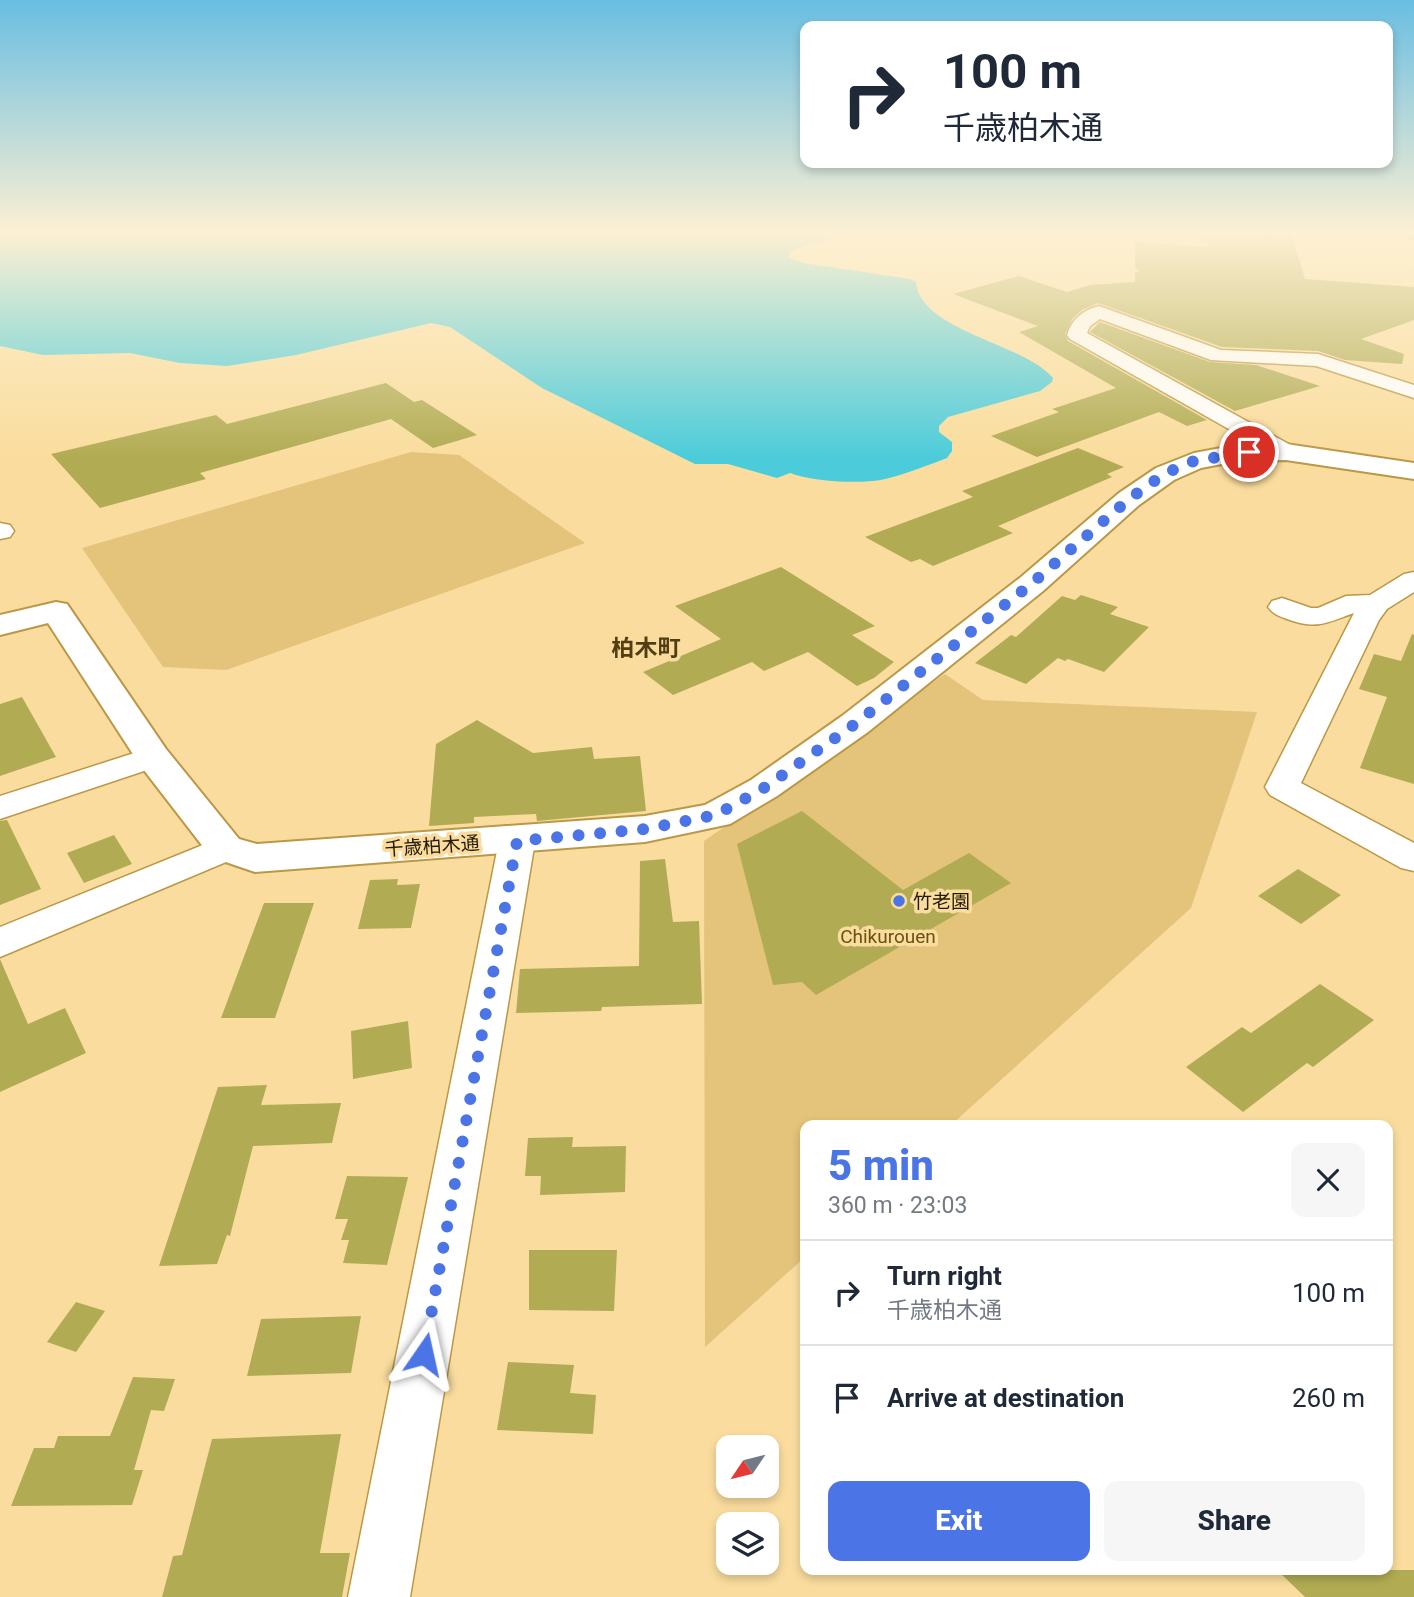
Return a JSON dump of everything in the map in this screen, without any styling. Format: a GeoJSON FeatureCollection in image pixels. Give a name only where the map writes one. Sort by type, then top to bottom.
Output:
{"type":"FeatureCollection","features":[{"type":"Feature","properties":{"kind":"street"},"geometry":{"type":"LineString","coordinates":[[1286,452],[1077,335],[1079,327],[1085,318],[1099,312],[1218,356],[1318,360],[1414,391]]}},
{"type":"Feature","properties":{"kind":"street","name":"千歳柏木通"},"geometry":{"type":"LineString","coordinates":[[225,848],[254,858],[517,841],[645,829],[716,815],[764,788],[855,724],[1031,584],[1129,499],[1164,474],[1194,461],[1232,454],[1286,452],[1414,471]]}},
{"type":"Feature","properties":{"kind":"street"},"geometry":{"type":"LineString","coordinates":[[1414,580],[1377,603],[1365,618],[1282,787],[1414,859]]}},
{"type":"Feature","properties":{"kind":"street"},"geometry":{"type":"LineString","coordinates":[[1282,607],[1308,617],[1324,616],[1346,605],[1377,603]]}},
{"type":"Feature","properties":{"kind":"street"},"geometry":{"type":"LineString","coordinates":[[0,625],[56,611],[153,757],[225,848],[0,943]]}},
{"type":"Feature","properties":{"kind":"street"},"geometry":{"type":"LineString","coordinates":[[0,808],[153,757]]}},
{"type":"Feature","properties":{"kind":"street"},"geometry":{"type":"LineString","coordinates":[[379,1597],[517,841]]}},
{"type":"Feature","properties":{"kind":"green space"},"geometry":{"type":"Polygon","coordinates":[[[411,452],[459,455],[585,543],[226,670],[163,667],[82,548],[411,452]]]}},
{"type":"Feature","properties":{"kind":"green space","name":"Chikurouen"},"geometry":{"type":"Polygon","coordinates":[[[945,674],[983,700],[1257,712],[1191,908],[957,1120],[800,1120],[800,1262],[705,1347],[704,841],[945,674]]]}},
{"type":"Feature","properties":{"kind":"water"},"geometry":{"type":"Polygon","coordinates":[[[0,308],[930,308],[953,325],[1020,355],[1053,378],[1052,382],[1040,391],[948,417],[939,426],[939,432],[952,442],[952,451],[947,458],[889,478],[853,482],[790,473],[777,478],[728,464],[695,464],[542,388],[450,327],[431,323],[296,355],[227,366],[180,363],[130,353],[43,355],[0,346],[0,308]]]}},
{"type":"Feature","properties":{"kind":"building"},"geometry":{"type":"Polygon","coordinates":[[[989,308],[1088,308],[1073,318],[1065,334],[1068,341],[1207,420],[1187,426],[1159,412],[1037,457],[991,436],[1059,412],[1052,409],[1116,388],[1019,332],[1038,326],[989,308]]]}},
{"type":"Feature","properties":{"kind":"building"},"geometry":{"type":"Polygon","coordinates":[[[1111,308],[1414,308],[1414,320],[1361,339],[1404,354],[1402,364],[1345,360],[1318,351],[1222,347],[1111,308]]]}},
{"type":"Feature","properties":{"kind":"building"},"geometry":{"type":"Polygon","coordinates":[[[1100,322],[1210,362],[1256,365],[1320,386],[1235,411],[1090,332],[1100,322]]]}},
{"type":"Feature","properties":{"kind":"building"},"geometry":{"type":"Polygon","coordinates":[[[386,383],[414,402],[422,400],[477,435],[433,448],[391,419],[200,473],[206,479],[100,508],[51,454],[216,415],[227,424],[386,383]]]}},
{"type":"Feature","properties":{"kind":"building"},"geometry":{"type":"Polygon","coordinates":[[[1078,448],[1124,467],[1107,474],[1112,477],[998,526],[1013,533],[933,566],[920,559],[911,562],[865,537],[973,497],[962,491],[1078,448]]]}},
{"type":"Feature","properties":{"kind":"building"},"geometry":{"type":"Polygon","coordinates":[[[781,567],[875,626],[852,635],[894,662],[874,678],[857,686],[808,652],[764,671],[752,662],[673,695],[643,672],[721,639],[675,606],[781,567]]]}},
{"type":"Feature","properties":{"kind":"building"},"geometry":{"type":"Polygon","coordinates":[[[1081,595],[1118,607],[1110,614],[1149,627],[1104,672],[1058,658],[1026,684],[975,663],[1011,635],[1016,637],[1062,596],[1075,600],[1081,595]]]}},
{"type":"Feature","properties":{"kind":"building"},"geometry":{"type":"Polygon","coordinates":[[[1412,634],[1414,784],[1360,768],[1387,697],[1359,689],[1374,654],[1401,661],[1412,634]]]}},
{"type":"Feature","properties":{"kind":"building"},"geometry":{"type":"Polygon","coordinates":[[[22,697],[56,757],[0,776],[0,704],[22,697]]]}},
{"type":"Feature","properties":{"kind":"building"},"geometry":{"type":"Polygon","coordinates":[[[477,720],[533,753],[592,747],[594,759],[640,756],[646,811],[537,821],[536,814],[474,817],[474,823],[429,826],[436,744],[477,720]]]}},
{"type":"Feature","properties":{"kind":"building","name":"竹老園"},"geometry":{"type":"Polygon","coordinates":[[[802,811],[903,890],[969,853],[1011,883],[816,995],[802,982],[773,985],[737,844],[802,811]]]}},
{"type":"Feature","properties":{"kind":"building"},"geometry":{"type":"Polygon","coordinates":[[[7,820],[41,889],[0,905],[0,821],[7,820]]]}},
{"type":"Feature","properties":{"kind":"building"},"geometry":{"type":"Polygon","coordinates":[[[114,835],[132,864],[84,883],[67,853],[114,835]]]}},
{"type":"Feature","properties":{"kind":"building"},"geometry":{"type":"Polygon","coordinates":[[[665,859],[673,922],[699,921],[702,1004],[602,1007],[601,1011],[516,1013],[520,969],[639,966],[640,861],[665,859]]]}},
{"type":"Feature","properties":{"kind":"building"},"geometry":{"type":"Polygon","coordinates":[[[1298,869],[1341,895],[1301,924],[1258,896],[1298,869]]]}},
{"type":"Feature","properties":{"kind":"building"},"geometry":{"type":"Polygon","coordinates":[[[398,879],[397,885],[420,884],[411,928],[358,929],[370,880],[398,879]]]}},
{"type":"Feature","properties":{"kind":"building"},"geometry":{"type":"Polygon","coordinates":[[[264,903],[314,903],[275,1018],[221,1018],[264,903]]]}},
{"type":"Feature","properties":{"kind":"building"},"geometry":{"type":"Polygon","coordinates":[[[0,959],[28,1024],[65,1008],[86,1053],[0,1092],[0,959]]]}},
{"type":"Feature","properties":{"kind":"building"},"geometry":{"type":"Polygon","coordinates":[[[1320,984],[1374,1020],[1313,1067],[1307,1063],[1243,1112],[1186,1067],[1242,1027],[1251,1033],[1320,984]]]}},
{"type":"Feature","properties":{"kind":"building"},"geometry":{"type":"Polygon","coordinates":[[[408,1021],[412,1068],[353,1079],[351,1031],[408,1021]]]}},
{"type":"Feature","properties":{"kind":"building"},"geometry":{"type":"Polygon","coordinates":[[[267,1085],[261,1105],[341,1103],[332,1143],[253,1146],[230,1236],[227,1235],[217,1264],[159,1266],[218,1087],[267,1085]]]}},
{"type":"Feature","properties":{"kind":"building"},"geometry":{"type":"Polygon","coordinates":[[[573,1137],[572,1147],[626,1146],[625,1192],[540,1195],[541,1176],[525,1176],[528,1138],[573,1137]]]}},
{"type":"Feature","properties":{"kind":"building"},"geometry":{"type":"Polygon","coordinates":[[[347,1176],[408,1177],[387,1265],[343,1263],[349,1240],[341,1240],[348,1219],[335,1219],[347,1176]]]}},
{"type":"Feature","properties":{"kind":"building"},"geometry":{"type":"Polygon","coordinates":[[[529,1250],[617,1250],[614,1311],[529,1310],[529,1250]]]}},
{"type":"Feature","properties":{"kind":"building"},"geometry":{"type":"Polygon","coordinates":[[[76,1302],[105,1311],[76,1352],[47,1342],[76,1302]]]}},
{"type":"Feature","properties":{"kind":"building"},"geometry":{"type":"Polygon","coordinates":[[[361,1316],[351,1373],[247,1376],[261,1319],[361,1316]]]}},
{"type":"Feature","properties":{"kind":"building"},"geometry":{"type":"Polygon","coordinates":[[[508,1362],[574,1365],[570,1393],[596,1395],[593,1434],[497,1430],[508,1362]]]}},
{"type":"Feature","properties":{"kind":"building"},"geometry":{"type":"Polygon","coordinates":[[[133,1377],[175,1379],[164,1411],[151,1410],[134,1470],[143,1470],[132,1505],[11,1506],[34,1448],[54,1448],[58,1436],[110,1436],[133,1377]]]}},
{"type":"Feature","properties":{"kind":"building"},"geometry":{"type":"Polygon","coordinates":[[[341,1434],[320,1553],[350,1553],[342,1597],[162,1597],[173,1556],[182,1555],[212,1439],[341,1434]]]}},
{"type":"Feature","properties":{"kind":"building"},"geometry":{"type":"Polygon","coordinates":[[[1393,1570],[1414,1570],[1414,1597],[1305,1597],[1282,1575],[1393,1575],[1393,1570]]]}},
{"type":"Feature","properties":{"kind":"place","name":"竹老園"},"geometry":{"type":"Point","coordinates":[899,901]}},
{"type":"Feature","properties":{"kind":"district","name":"柏木町"},"geometry":{"type":"Point","coordinates":[646,648]}},
{"type":"Feature","properties":{"kind":"route"},"geometry":{"type":"LineString","coordinates":[[424,1354],[517,841],[645,829],[716,815],[764,788],[855,724],[1031,584],[1129,499],[1164,474],[1194,461],[1249,452]]}}]}
